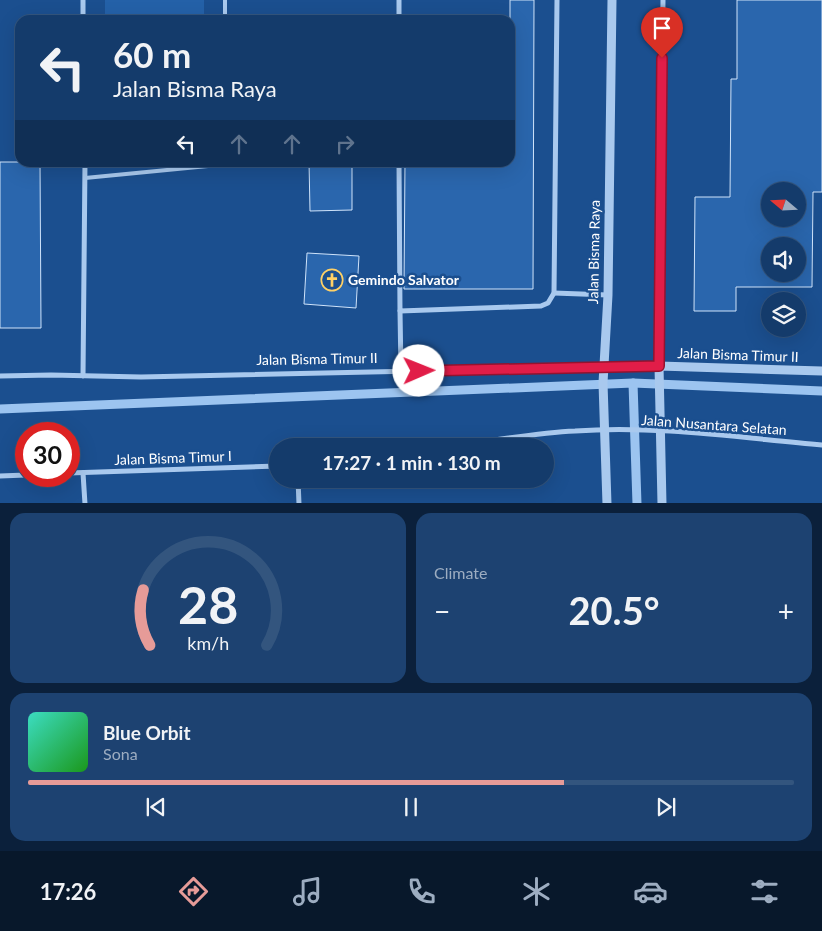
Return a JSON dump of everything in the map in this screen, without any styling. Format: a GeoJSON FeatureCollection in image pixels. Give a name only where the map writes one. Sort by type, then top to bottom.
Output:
{"type":"FeatureCollection","features":[{"type":"Feature","properties":{"kind":"street"},"geometry":{"type":"LineString","coordinates":[[83,0],[83,15]]}},
{"type":"Feature","properties":{"kind":"street"},"geometry":{"type":"LineString","coordinates":[[399,0],[399,15]]}},
{"type":"Feature","properties":{"kind":"street"},"geometry":{"type":"LineString","coordinates":[[400,311],[541,306],[548,303],[554,293],[557,0]]}},
{"type":"Feature","properties":{"kind":"street","name":"Jalan Bisma Raya"},"geometry":{"type":"LineString","coordinates":[[607,503],[603,383],[608,295],[612,0]]}},
{"type":"Feature","properties":{"kind":"street"},"geometry":{"type":"LineString","coordinates":[[662,503],[658,428],[658,371],[663,0]]}},
{"type":"Feature","properties":{"kind":"street"},"geometry":{"type":"LineString","coordinates":[[83,376],[85,167]]}},
{"type":"Feature","properties":{"kind":"street"},"geometry":{"type":"LineString","coordinates":[[399,167],[401,372]]}},
{"type":"Feature","properties":{"kind":"street"},"geometry":{"type":"LineString","coordinates":[[554,293],[608,295]]}},
{"type":"Feature","properties":{"kind":"street","name":"Jalan Bisma Timur II"},"geometry":{"type":"LineString","coordinates":[[0,376],[401,372],[604,367],[658,371],[822,371]]}},
{"type":"Feature","properties":{"kind":"street","name":"Jalan Nusantara Selatan"},"geometry":{"type":"LineString","coordinates":[[605,430],[658,428],[822,446]]}},
{"type":"Feature","properties":{"kind":"street"},"geometry":{"type":"LineString","coordinates":[[513,438],[575,430],[605,430]]}},
{"type":"Feature","properties":{"kind":"street","name":"Jalan Bisma Timur I"},"geometry":{"type":"LineString","coordinates":[[80,472],[269,466]]}},
{"type":"Feature","properties":{"kind":"street"},"geometry":{"type":"LineString","coordinates":[[83,472],[85,503]]}},
{"type":"Feature","properties":{"kind":"street"},"geometry":{"type":"LineString","coordinates":[[0,476],[15,475]]}},
{"type":"Feature","properties":{"kind":"street"},"geometry":{"type":"LineString","coordinates":[[298,488],[299,503]]}},
{"type":"Feature","properties":{"kind":"lane"},"geometry":{"type":"LineString","coordinates":[[225,0],[226,15]]}},
{"type":"Feature","properties":{"kind":"lane"},"geometry":{"type":"LineString","coordinates":[[85,178],[198,167]]}},
{"type":"Feature","properties":{"kind":"shaded area"},"geometry":{"type":"Polygon","coordinates":[[[105,0],[204,0],[204,15],[105,15],[105,0]]]}},
{"type":"Feature","properties":{"kind":"building"},"geometry":{"type":"Polygon","coordinates":[[[510,0],[534,0],[533,289],[404,289],[405,167],[515,167],[515,15],[510,15],[510,0]]]}},
{"type":"Feature","properties":{"kind":"building"},"geometry":{"type":"Polygon","coordinates":[[[737,0],[822,0],[822,192],[813,192],[812,287],[736,287],[736,311],[694,311],[695,197],[730,197],[731,79],[737,79],[737,0]]]}},
{"type":"Feature","properties":{"kind":"building"},"geometry":{"type":"Polygon","coordinates":[[[0,162],[15,162],[15,167],[40,167],[41,328],[0,328],[0,162]]]}},
{"type":"Feature","properties":{"kind":"building"},"geometry":{"type":"Polygon","coordinates":[[[309,167],[352,167],[352,210],[310,211],[309,167]]]}},
{"type":"Feature","properties":{"kind":"building","name":"Gemindo Salvator"},"geometry":{"type":"Polygon","coordinates":[[[307,253],[359,256],[356,308],[304,304],[307,253]]]}},
{"type":"Feature","properties":{"kind":"waterway"},"geometry":{"type":"LineString","coordinates":[[633,383],[637,503]]}},
{"type":"Feature","properties":{"kind":"waterway"},"geometry":{"type":"LineString","coordinates":[[0,409],[633,383],[822,391]]}},
{"type":"Feature","properties":{"kind":"place","name":"Gemindo Salvator"},"geometry":{"type":"Point","coordinates":[332,280]}},
{"type":"Feature","properties":{"kind":"route"},"geometry":{"type":"LineString","coordinates":[[419,371],[659,366],[662,58]]}}]}
